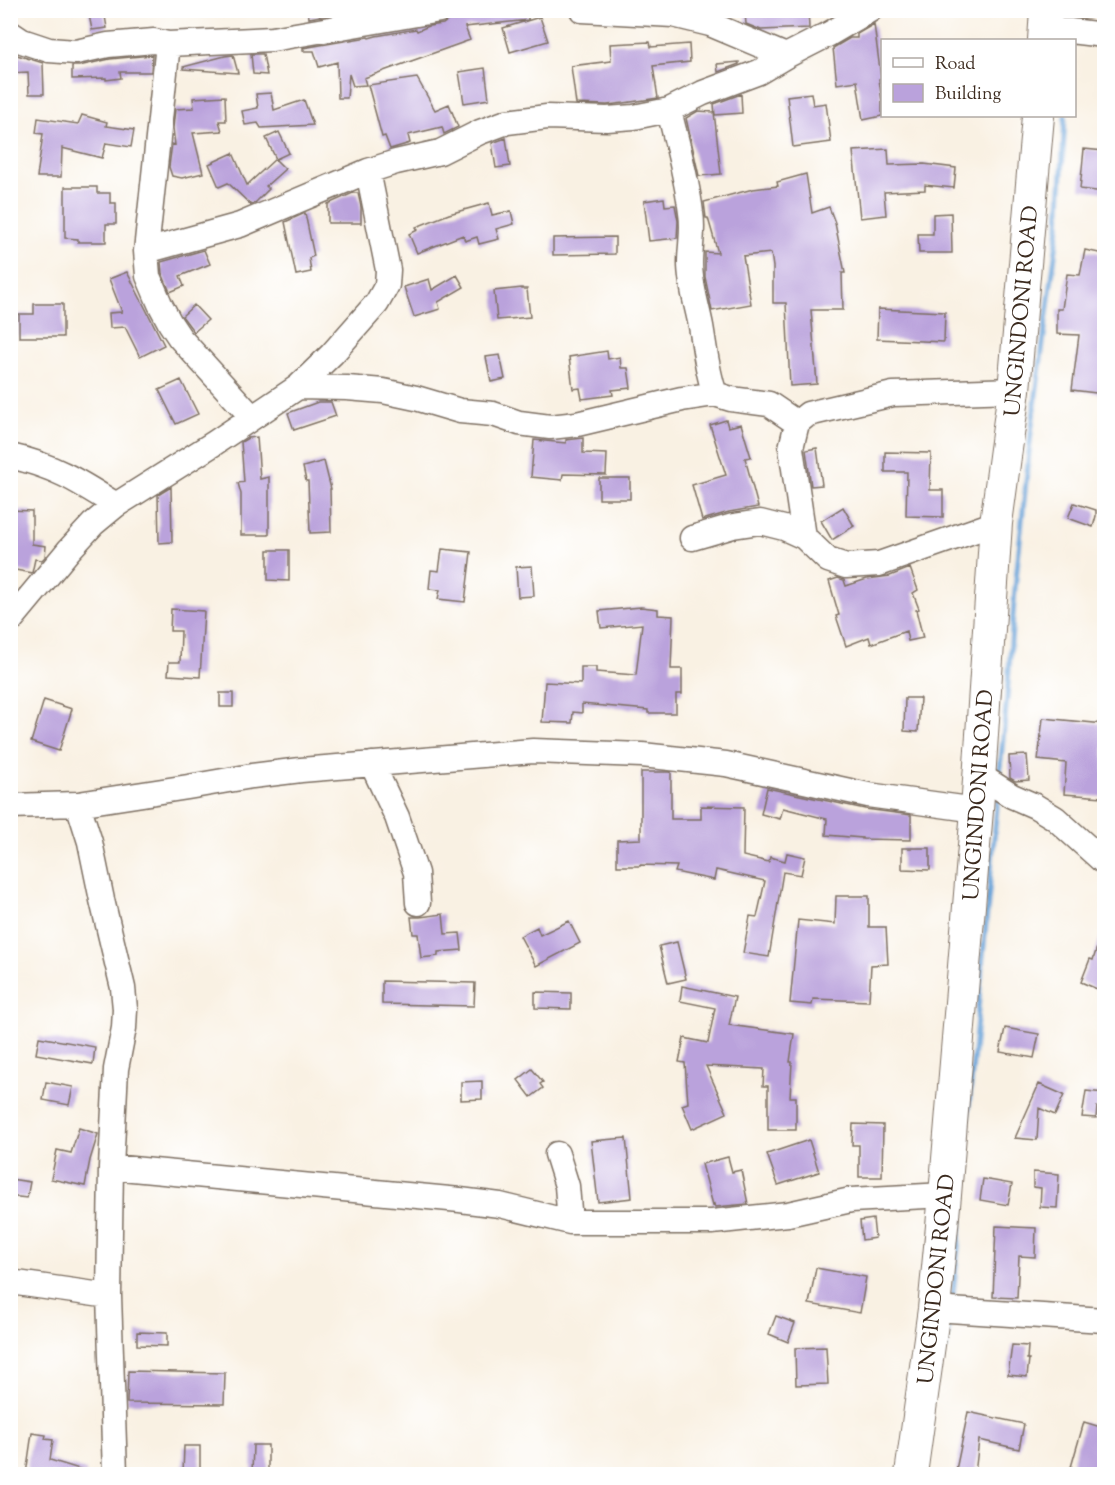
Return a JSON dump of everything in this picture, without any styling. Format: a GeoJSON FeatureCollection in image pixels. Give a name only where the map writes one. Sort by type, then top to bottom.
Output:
{"type":"FeatureCollection","features":[{"type":"Feature","properties":{"kind":"main road","name":"UNGINDONI ROAD"},"geometry":{"type":"LineString","coordinates":[[911,1474],[934,1309],[945,1195],[979,775],[996,523],[1014,390],[1038,117]]}},
{"type":"Feature","properties":{"kind":"street"},"geometry":{"type":"LineString","coordinates":[[10,33],[22,41],[49,51],[76,52],[137,42],[154,41],[168,44],[272,39],[440,10]]}},
{"type":"Feature","properties":{"kind":"street"},"geometry":{"type":"LineString","coordinates":[[582,10],[673,13],[710,24],[786,56]]}},
{"type":"Feature","properties":{"kind":"street"},"geometry":{"type":"LineString","coordinates":[[146,251],[240,225],[368,171],[440,152],[480,132],[507,122],[547,117],[607,119],[634,117],[669,110],[703,93],[759,72],[870,10]]}},
{"type":"Feature","properties":{"kind":"street"},"geometry":{"type":"LineString","coordinates":[[1045,27],[1104,35]]}},
{"type":"Feature","properties":{"kind":"street"},"geometry":{"type":"LineString","coordinates":[[168,44],[146,251],[148,276],[175,330],[252,417]]}},
{"type":"Feature","properties":{"kind":"street"},"geometry":{"type":"LineString","coordinates":[[669,110],[692,214],[691,287],[715,394]]}},
{"type":"Feature","properties":{"kind":"street"},"geometry":{"type":"LineString","coordinates":[[10,621],[93,524],[116,505],[298,387],[332,354],[377,303],[387,285],[388,270],[368,171]]}},
{"type":"Feature","properties":{"kind":"street"},"geometry":{"type":"LineString","coordinates":[[298,387],[383,391],[460,411],[493,414],[519,423],[550,427],[577,424],[682,399],[715,394],[731,399],[769,404],[797,423]]}},
{"type":"Feature","properties":{"kind":"street"},"geometry":{"type":"LineString","coordinates":[[804,537],[791,448],[797,423],[808,414],[893,394],[1014,390]]}},
{"type":"Feature","properties":{"kind":"street"},"geometry":{"type":"LineString","coordinates":[[10,456],[55,469],[76,479],[116,505]]}},
{"type":"Feature","properties":{"kind":"street"},"geometry":{"type":"LineString","coordinates":[[692,538],[733,526],[760,522],[784,528],[804,537],[828,560],[846,566],[879,564],[996,523]]}},
{"type":"Feature","properties":{"kind":"street"},"geometry":{"type":"LineString","coordinates":[[10,806],[78,804],[301,770],[533,751],[642,755],[726,764],[868,795],[976,810]]}},
{"type":"Feature","properties":{"kind":"street"},"geometry":{"type":"LineString","coordinates":[[372,764],[397,818],[416,873],[418,903]]}},
{"type":"Feature","properties":{"kind":"street"},"geometry":{"type":"LineString","coordinates":[[979,775],[1012,796],[1055,818],[1104,862]]}},
{"type":"Feature","properties":{"kind":"street"},"geometry":{"type":"LineString","coordinates":[[78,804],[90,842],[123,988],[125,1009],[124,1028],[116,1069],[111,1167],[109,1296],[115,1474]]}},
{"type":"Feature","properties":{"kind":"street"},"geometry":{"type":"LineString","coordinates":[[36,806],[77,828],[90,842]]}},
{"type":"Feature","properties":{"kind":"street"},"geometry":{"type":"LineString","coordinates":[[557,1155],[567,1186],[570,1222]]}},
{"type":"Feature","properties":{"kind":"street"},"geometry":{"type":"LineString","coordinates":[[111,1167],[460,1200],[500,1205],[570,1222],[712,1222],[788,1214],[851,1200],[945,1195]]}},
{"type":"Feature","properties":{"kind":"street"},"geometry":{"type":"LineString","coordinates":[[10,1282],[109,1296]]}},
{"type":"Feature","properties":{"kind":"street"},"geometry":{"type":"LineString","coordinates":[[934,1309],[1104,1320]]}},
{"type":"Feature","properties":{"kind":"building"},"geometry":{"type":"Polygon","coordinates":[[[88,10],[104,10],[107,28],[92,30],[88,10]]]}},
{"type":"Feature","properties":{"kind":"building"},"geometry":{"type":"Polygon","coordinates":[[[308,10],[336,10],[337,13],[309,18],[308,10]]]}},
{"type":"Feature","properties":{"kind":"building"},"geometry":{"type":"Polygon","coordinates":[[[488,10],[528,10],[528,20],[465,27],[470,40],[364,78],[366,85],[353,86],[349,74],[347,98],[338,98],[337,62],[319,67],[314,51],[303,51],[303,48],[416,29],[417,31],[443,24],[451,18],[467,13],[488,10]]]}},
{"type":"Feature","properties":{"kind":"building"},"geometry":{"type":"Polygon","coordinates":[[[808,10],[809,28],[761,30],[746,24],[745,13],[808,10]]]}},
{"type":"Feature","properties":{"kind":"building"},"geometry":{"type":"Polygon","coordinates":[[[540,17],[548,41],[510,52],[503,28],[540,17]]]}},
{"type":"Feature","properties":{"kind":"building"},"geometry":{"type":"Polygon","coordinates":[[[874,24],[881,78],[879,79],[881,116],[863,120],[857,81],[837,84],[833,48],[850,38],[857,38],[857,34],[874,24]]]}},
{"type":"Feature","properties":{"kind":"building"},"geometry":{"type":"Polygon","coordinates":[[[650,42],[651,47],[689,44],[690,62],[653,66],[658,98],[607,105],[576,104],[571,66],[611,61],[610,44],[650,42]]]}},
{"type":"Feature","properties":{"kind":"building"},"geometry":{"type":"Polygon","coordinates":[[[10,50],[17,55],[43,63],[44,94],[29,94],[28,72],[10,73],[10,50]]]}},
{"type":"Feature","properties":{"kind":"building"},"geometry":{"type":"Polygon","coordinates":[[[251,54],[263,54],[267,75],[253,74],[251,54]]]}},
{"type":"Feature","properties":{"kind":"building"},"geometry":{"type":"Polygon","coordinates":[[[152,55],[151,72],[120,72],[121,78],[106,80],[106,78],[72,79],[72,66],[152,55]]]}},
{"type":"Feature","properties":{"kind":"building"},"geometry":{"type":"Polygon","coordinates":[[[233,55],[238,73],[183,69],[183,67],[233,55]]]}},
{"type":"Feature","properties":{"kind":"building"},"geometry":{"type":"Polygon","coordinates":[[[739,62],[739,64],[718,72],[717,64],[739,62]]]}},
{"type":"Feature","properties":{"kind":"building"},"geometry":{"type":"Polygon","coordinates":[[[485,68],[489,99],[464,103],[459,72],[485,68]]]}},
{"type":"Feature","properties":{"kind":"building"},"geometry":{"type":"Polygon","coordinates":[[[417,78],[435,110],[449,104],[458,127],[444,134],[442,127],[408,135],[410,143],[390,149],[385,136],[382,137],[368,85],[417,78]]]}},
{"type":"Feature","properties":{"kind":"building"},"geometry":{"type":"Polygon","coordinates":[[[271,93],[274,110],[304,100],[313,125],[261,128],[258,123],[245,125],[242,111],[258,108],[256,94],[271,93]]]}},
{"type":"Feature","properties":{"kind":"building"},"geometry":{"type":"Polygon","coordinates":[[[811,93],[813,105],[826,103],[831,142],[793,147],[787,96],[811,93]]]}},
{"type":"Feature","properties":{"kind":"building"},"geometry":{"type":"Polygon","coordinates":[[[741,94],[742,113],[715,115],[714,104],[741,94]]]}},
{"type":"Feature","properties":{"kind":"building"},"geometry":{"type":"Polygon","coordinates":[[[225,96],[226,121],[219,121],[222,131],[193,133],[203,173],[182,178],[172,176],[169,167],[172,144],[175,145],[173,128],[175,109],[194,108],[193,98],[225,96]]]}},
{"type":"Feature","properties":{"kind":"building"},"geometry":{"type":"Polygon","coordinates":[[[698,111],[714,112],[721,174],[699,176],[686,118],[698,111]]]}},
{"type":"Feature","properties":{"kind":"building"},"geometry":{"type":"Polygon","coordinates":[[[82,115],[107,122],[106,126],[134,130],[131,147],[106,143],[102,158],[62,148],[61,177],[37,177],[43,134],[36,133],[38,118],[78,124],[82,115]]]}},
{"type":"Feature","properties":{"kind":"building"},"geometry":{"type":"Polygon","coordinates":[[[279,132],[289,153],[276,159],[266,138],[279,132]]]}},
{"type":"Feature","properties":{"kind":"building"},"geometry":{"type":"Polygon","coordinates":[[[506,138],[510,166],[496,168],[492,143],[506,138]]]}},
{"type":"Feature","properties":{"kind":"building"},"geometry":{"type":"Polygon","coordinates":[[[888,149],[889,165],[924,164],[956,168],[954,188],[925,185],[925,190],[884,192],[886,215],[860,218],[853,151],[888,149]]]}},
{"type":"Feature","properties":{"kind":"building"},"geometry":{"type":"Polygon","coordinates":[[[1084,149],[1104,151],[1104,192],[1080,189],[1084,149]]]}},
{"type":"Feature","properties":{"kind":"building"},"geometry":{"type":"Polygon","coordinates":[[[233,153],[247,185],[275,159],[285,169],[266,186],[269,189],[251,205],[228,183],[219,187],[209,164],[233,153]]]}},
{"type":"Feature","properties":{"kind":"building"},"geometry":{"type":"Polygon","coordinates":[[[806,174],[812,213],[829,207],[835,223],[845,273],[842,273],[843,310],[811,310],[817,384],[790,386],[786,303],[773,303],[771,253],[743,256],[751,304],[712,311],[705,277],[705,252],[718,253],[708,218],[706,218],[704,202],[753,189],[778,186],[777,182],[806,174]]]}},
{"type":"Feature","properties":{"kind":"building"},"geometry":{"type":"Polygon","coordinates":[[[65,187],[97,187],[97,193],[110,193],[110,203],[116,203],[116,224],[106,224],[106,242],[78,242],[78,239],[65,238],[65,187]]]}},
{"type":"Feature","properties":{"kind":"building"},"geometry":{"type":"Polygon","coordinates":[[[358,193],[361,223],[328,223],[328,204],[358,193]]]}},
{"type":"Feature","properties":{"kind":"building"},"geometry":{"type":"Polygon","coordinates":[[[664,198],[665,206],[675,205],[678,221],[677,238],[649,241],[644,201],[664,198]]]}},
{"type":"Feature","properties":{"kind":"building"},"geometry":{"type":"Polygon","coordinates":[[[489,203],[492,215],[511,211],[514,224],[496,229],[499,239],[479,244],[477,237],[465,241],[463,235],[417,253],[409,234],[418,230],[416,227],[449,214],[489,203]]]}},
{"type":"Feature","properties":{"kind":"building"},"geometry":{"type":"Polygon","coordinates":[[[305,213],[314,256],[309,258],[311,272],[296,275],[285,222],[305,213]]]}},
{"type":"Feature","properties":{"kind":"building"},"geometry":{"type":"Polygon","coordinates":[[[951,213],[952,253],[919,253],[918,234],[933,234],[933,214],[951,213]]]}},
{"type":"Feature","properties":{"kind":"building"},"geometry":{"type":"Polygon","coordinates":[[[615,237],[615,254],[553,255],[553,238],[615,237]]]}},
{"type":"Feature","properties":{"kind":"building"},"geometry":{"type":"Polygon","coordinates":[[[204,250],[210,264],[180,276],[184,286],[170,292],[162,273],[161,262],[204,250]]]}},
{"type":"Feature","properties":{"kind":"building"},"geometry":{"type":"Polygon","coordinates":[[[1085,250],[1104,254],[1104,394],[1072,390],[1079,335],[1057,334],[1057,309],[1062,309],[1067,274],[1080,275],[1085,250]]]}},
{"type":"Feature","properties":{"kind":"building"},"geometry":{"type":"Polygon","coordinates":[[[127,272],[164,345],[140,357],[125,327],[110,328],[109,313],[122,312],[109,279],[127,272]]]}},
{"type":"Feature","properties":{"kind":"building"},"geometry":{"type":"Polygon","coordinates":[[[457,275],[464,287],[438,302],[440,309],[414,317],[404,287],[429,279],[432,290],[457,275]]]}},
{"type":"Feature","properties":{"kind":"building"},"geometry":{"type":"Polygon","coordinates":[[[527,289],[530,317],[497,320],[494,291],[527,289]]]}},
{"type":"Feature","properties":{"kind":"building"},"geometry":{"type":"Polygon","coordinates":[[[34,304],[63,304],[63,337],[19,337],[19,314],[34,314],[34,304]]]}},
{"type":"Feature","properties":{"kind":"building"},"geometry":{"type":"Polygon","coordinates":[[[194,305],[208,320],[194,332],[182,316],[194,305]]]}},
{"type":"Feature","properties":{"kind":"building"},"geometry":{"type":"Polygon","coordinates":[[[878,309],[945,312],[944,342],[877,339],[878,309]]]}},
{"type":"Feature","properties":{"kind":"building"},"geometry":{"type":"Polygon","coordinates":[[[607,351],[608,359],[620,357],[621,368],[628,368],[631,388],[612,390],[613,395],[582,399],[580,388],[573,389],[569,357],[607,351]]]}},
{"type":"Feature","properties":{"kind":"building"},"geometry":{"type":"Polygon","coordinates":[[[500,355],[505,379],[491,382],[486,357],[500,355]]]}},
{"type":"Feature","properties":{"kind":"building"},"geometry":{"type":"Polygon","coordinates":[[[181,380],[198,414],[176,424],[159,390],[181,380]]]}},
{"type":"Feature","properties":{"kind":"building"},"geometry":{"type":"Polygon","coordinates":[[[318,402],[331,402],[336,416],[294,430],[288,413],[318,402]]]}},
{"type":"Feature","properties":{"kind":"building"},"geometry":{"type":"Polygon","coordinates":[[[726,420],[728,427],[741,424],[751,457],[745,458],[758,507],[702,520],[692,485],[726,475],[710,425],[726,420]]]}},
{"type":"Feature","properties":{"kind":"building"},"geometry":{"type":"Polygon","coordinates":[[[257,437],[260,479],[269,477],[269,535],[241,535],[241,494],[238,483],[244,482],[241,442],[257,437]]]}},
{"type":"Feature","properties":{"kind":"building"},"geometry":{"type":"Polygon","coordinates":[[[583,438],[583,453],[607,454],[606,475],[563,474],[562,480],[531,477],[534,440],[566,443],[566,440],[583,438]]]}},
{"type":"Feature","properties":{"kind":"building"},"geometry":{"type":"Polygon","coordinates":[[[817,448],[822,485],[811,486],[806,450],[817,448]]]}},
{"type":"Feature","properties":{"kind":"building"},"geometry":{"type":"Polygon","coordinates":[[[885,452],[931,453],[930,490],[943,490],[943,517],[906,516],[907,472],[885,472],[885,452]]]}},
{"type":"Feature","properties":{"kind":"building"},"geometry":{"type":"Polygon","coordinates":[[[324,461],[331,489],[331,532],[310,533],[308,481],[306,481],[303,467],[324,461]]]}},
{"type":"Feature","properties":{"kind":"building"},"geometry":{"type":"Polygon","coordinates":[[[599,478],[630,478],[630,499],[599,499],[599,478]]]}},
{"type":"Feature","properties":{"kind":"building"},"geometry":{"type":"Polygon","coordinates":[[[171,487],[172,542],[159,543],[158,495],[171,487]]]}},
{"type":"Feature","properties":{"kind":"building"},"geometry":{"type":"Polygon","coordinates":[[[1074,503],[1096,510],[1093,527],[1068,518],[1074,503]]]}},
{"type":"Feature","properties":{"kind":"building"},"geometry":{"type":"Polygon","coordinates":[[[843,507],[854,526],[832,540],[821,521],[843,507]]]}},
{"type":"Feature","properties":{"kind":"building"},"geometry":{"type":"Polygon","coordinates":[[[10,510],[32,511],[32,544],[46,546],[45,557],[42,560],[35,559],[32,573],[10,569],[10,510]]]}},
{"type":"Feature","properties":{"kind":"building"},"geometry":{"type":"Polygon","coordinates":[[[442,549],[471,552],[465,602],[438,599],[440,590],[429,589],[431,570],[439,571],[442,549]]]}},
{"type":"Feature","properties":{"kind":"building"},"geometry":{"type":"Polygon","coordinates":[[[268,550],[289,550],[289,581],[268,580],[268,550]]]}},
{"type":"Feature","properties":{"kind":"building"},"geometry":{"type":"Polygon","coordinates":[[[532,566],[534,596],[518,597],[516,567],[532,566]]]}},
{"type":"Feature","properties":{"kind":"building"},"geometry":{"type":"Polygon","coordinates":[[[910,568],[918,590],[913,593],[919,609],[916,610],[923,638],[908,641],[906,631],[871,644],[869,637],[846,646],[836,616],[839,615],[829,581],[838,578],[844,580],[846,586],[867,579],[890,576],[910,568]]]}},
{"type":"Feature","properties":{"kind":"building"},"geometry":{"type":"Polygon","coordinates":[[[641,607],[658,609],[658,615],[673,616],[671,669],[682,669],[682,694],[676,694],[676,713],[648,713],[648,710],[582,704],[582,713],[573,712],[572,723],[542,722],[545,682],[581,684],[581,667],[596,667],[596,672],[636,675],[642,624],[601,628],[599,611],[641,607]]]}},
{"type":"Feature","properties":{"kind":"building"},"geometry":{"type":"Polygon","coordinates":[[[171,609],[204,611],[200,677],[168,675],[169,662],[180,662],[181,631],[170,631],[171,609]]]}},
{"type":"Feature","properties":{"kind":"building"},"geometry":{"type":"Polygon","coordinates":[[[220,693],[233,693],[233,707],[220,707],[220,693]]]}},
{"type":"Feature","properties":{"kind":"building"},"geometry":{"type":"Polygon","coordinates":[[[905,698],[920,698],[918,732],[904,731],[905,698]]]}},
{"type":"Feature","properties":{"kind":"building"},"geometry":{"type":"Polygon","coordinates":[[[44,700],[72,709],[59,751],[31,742],[44,700]]]}},
{"type":"Feature","properties":{"kind":"building"},"geometry":{"type":"Polygon","coordinates":[[[1043,718],[1104,724],[1103,797],[1064,794],[1066,763],[1038,760],[1043,718]]]}},
{"type":"Feature","properties":{"kind":"building"},"geometry":{"type":"Polygon","coordinates":[[[1027,755],[1029,780],[1015,781],[1010,778],[1009,756],[1027,755]]]}},
{"type":"Feature","properties":{"kind":"building"},"geometry":{"type":"Polygon","coordinates":[[[641,772],[671,772],[671,819],[701,819],[701,806],[744,807],[743,856],[769,862],[770,857],[785,861],[787,853],[805,857],[801,875],[783,872],[769,957],[743,953],[750,916],[757,917],[765,881],[716,870],[714,880],[675,872],[677,866],[617,866],[617,840],[641,839],[641,772]]]}},
{"type":"Feature","properties":{"kind":"building"},"geometry":{"type":"Polygon","coordinates":[[[767,788],[865,809],[911,815],[911,840],[862,839],[826,835],[827,819],[783,808],[780,819],[761,814],[767,788]]]}},
{"type":"Feature","properties":{"kind":"building"},"geometry":{"type":"Polygon","coordinates":[[[902,848],[930,848],[930,870],[902,869],[902,848]]]}},
{"type":"Feature","properties":{"kind":"building"},"geometry":{"type":"Polygon","coordinates":[[[836,896],[869,896],[869,927],[886,927],[888,964],[871,965],[869,1001],[813,999],[812,1005],[790,1003],[798,920],[835,924],[836,896]]]}},
{"type":"Feature","properties":{"kind":"building"},"geometry":{"type":"Polygon","coordinates":[[[443,914],[445,934],[460,933],[462,950],[438,952],[438,956],[421,958],[418,934],[413,934],[411,917],[443,914]]]}},
{"type":"Feature","properties":{"kind":"building"},"geometry":{"type":"Polygon","coordinates":[[[569,921],[580,943],[536,966],[520,936],[537,927],[540,935],[569,921]]]}},
{"type":"Feature","properties":{"kind":"building"},"geometry":{"type":"Polygon","coordinates":[[[1101,935],[1104,936],[1104,992],[1081,982],[1090,959],[1093,960],[1101,935]]]}},
{"type":"Feature","properties":{"kind":"building"},"geometry":{"type":"Polygon","coordinates":[[[677,942],[686,979],[668,983],[659,946],[677,942]]]}},
{"type":"Feature","properties":{"kind":"building"},"geometry":{"type":"Polygon","coordinates":[[[382,981],[475,983],[474,1006],[382,1004],[382,981]]]}},
{"type":"Feature","properties":{"kind":"building"},"geometry":{"type":"Polygon","coordinates":[[[682,986],[735,997],[729,1025],[794,1034],[790,1062],[792,1062],[790,1097],[796,1097],[796,1130],[768,1130],[768,1086],[763,1086],[764,1069],[706,1066],[727,1113],[692,1129],[682,1105],[688,1103],[685,1063],[679,1062],[684,1038],[708,1043],[715,1008],[680,1001],[682,986]]]}},
{"type":"Feature","properties":{"kind":"building"},"geometry":{"type":"Polygon","coordinates":[[[535,992],[571,993],[571,1009],[535,1008],[535,992]]]}},
{"type":"Feature","properties":{"kind":"building"},"geometry":{"type":"Polygon","coordinates":[[[1005,1028],[1039,1034],[1034,1058],[1000,1052],[1005,1028]]]}},
{"type":"Feature","properties":{"kind":"building"},"geometry":{"type":"Polygon","coordinates":[[[39,1037],[95,1047],[93,1064],[36,1054],[39,1037]]]}},
{"type":"Feature","properties":{"kind":"building"},"geometry":{"type":"Polygon","coordinates":[[[532,1069],[543,1082],[540,1084],[543,1088],[531,1097],[518,1080],[532,1069]]]}},
{"type":"Feature","properties":{"kind":"building"},"geometry":{"type":"Polygon","coordinates":[[[482,1081],[482,1099],[461,1100],[461,1082],[482,1081]]]}},
{"type":"Feature","properties":{"kind":"building"},"geometry":{"type":"Polygon","coordinates":[[[46,1082],[73,1087],[69,1105],[43,1100],[46,1082]]]}},
{"type":"Feature","properties":{"kind":"building"},"geometry":{"type":"Polygon","coordinates":[[[1039,1084],[1064,1095],[1055,1115],[1039,1108],[1037,1140],[1015,1138],[1039,1084]]]}},
{"type":"Feature","properties":{"kind":"building"},"geometry":{"type":"Polygon","coordinates":[[[1086,1091],[1104,1093],[1104,1108],[1097,1107],[1096,1118],[1082,1117],[1086,1091]]]}},
{"type":"Feature","properties":{"kind":"building"},"geometry":{"type":"Polygon","coordinates":[[[853,1124],[883,1125],[882,1177],[859,1177],[859,1145],[852,1145],[853,1124]]]}},
{"type":"Feature","properties":{"kind":"building"},"geometry":{"type":"Polygon","coordinates":[[[79,1128],[98,1134],[85,1186],[51,1179],[57,1150],[71,1153],[79,1128]]]}},
{"type":"Feature","properties":{"kind":"building"},"geometry":{"type":"Polygon","coordinates":[[[626,1138],[632,1198],[598,1202],[591,1141],[626,1138]]]}},
{"type":"Feature","properties":{"kind":"building"},"geometry":{"type":"Polygon","coordinates":[[[809,1140],[819,1172],[778,1185],[767,1154],[809,1140]]]}},
{"type":"Feature","properties":{"kind":"building"},"geometry":{"type":"Polygon","coordinates":[[[728,1157],[732,1172],[741,1170],[748,1204],[715,1207],[702,1164],[728,1157]]]}},
{"type":"Feature","properties":{"kind":"building"},"geometry":{"type":"Polygon","coordinates":[[[1033,1172],[1059,1174],[1057,1208],[1040,1207],[1041,1188],[1033,1187],[1033,1172]]]}},
{"type":"Feature","properties":{"kind":"building"},"geometry":{"type":"Polygon","coordinates":[[[10,1179],[30,1182],[27,1198],[10,1196],[10,1179]]]}},
{"type":"Feature","properties":{"kind":"building"},"geometry":{"type":"Polygon","coordinates":[[[983,1179],[1012,1184],[1008,1205],[980,1200],[983,1179]]]}},
{"type":"Feature","properties":{"kind":"building"},"geometry":{"type":"Polygon","coordinates":[[[873,1219],[875,1238],[862,1240],[860,1221],[873,1219]]]}},
{"type":"Feature","properties":{"kind":"building"},"geometry":{"type":"Polygon","coordinates":[[[996,1226],[1036,1228],[1035,1257],[1019,1256],[1017,1298],[993,1297],[996,1226]]]}},
{"type":"Feature","properties":{"kind":"building"},"geometry":{"type":"Polygon","coordinates":[[[816,1268],[866,1277],[860,1313],[809,1304],[816,1268]]]}},
{"type":"Feature","properties":{"kind":"building"},"geometry":{"type":"Polygon","coordinates":[[[776,1316],[795,1323],[788,1342],[769,1334],[776,1316]]]}},
{"type":"Feature","properties":{"kind":"building"},"geometry":{"type":"Polygon","coordinates":[[[137,1332],[167,1333],[167,1346],[137,1345],[137,1332]]]}},
{"type":"Feature","properties":{"kind":"building"},"geometry":{"type":"Polygon","coordinates":[[[1012,1345],[1028,1346],[1027,1377],[1008,1375],[1012,1345]]]}},
{"type":"Feature","properties":{"kind":"building"},"geometry":{"type":"Polygon","coordinates":[[[826,1347],[828,1384],[796,1385],[795,1348],[826,1347]]]}},
{"type":"Feature","properties":{"kind":"building"},"geometry":{"type":"Polygon","coordinates":[[[128,1371],[225,1373],[224,1404],[127,1403],[128,1371]]]}},
{"type":"Feature","properties":{"kind":"building"},"geometry":{"type":"Polygon","coordinates":[[[968,1412],[1024,1424],[1019,1449],[979,1440],[975,1474],[958,1474],[959,1471],[956,1470],[968,1412]]]}},
{"type":"Feature","properties":{"kind":"building"},"geometry":{"type":"Polygon","coordinates":[[[1084,1422],[1104,1428],[1104,1474],[1069,1474],[1084,1422]]]}},
{"type":"Feature","properties":{"kind":"building"},"geometry":{"type":"Polygon","coordinates":[[[32,1433],[46,1435],[45,1439],[53,1440],[50,1460],[86,1471],[86,1474],[26,1474],[32,1433]]]}},
{"type":"Feature","properties":{"kind":"building"},"geometry":{"type":"Polygon","coordinates":[[[253,1445],[268,1445],[268,1474],[252,1474],[253,1445]]]}},
{"type":"Feature","properties":{"kind":"building"},"geometry":{"type":"Polygon","coordinates":[[[184,1446],[200,1446],[200,1474],[183,1474],[184,1446]]]}},
{"type":"Feature","properties":{"kind":"waterway"},"geometry":{"type":"LineString","coordinates":[[1071,10],[1071,24]]}},
{"type":"Feature","properties":{"kind":"waterway"},"geometry":{"type":"LineString","coordinates":[[999,780],[1031,433],[1059,226],[1065,117]]}},
{"type":"Feature","properties":{"kind":"waterway"},"geometry":{"type":"LineString","coordinates":[[952,1303],[963,1204],[967,1126],[998,796]]}},
{"type":"Feature","properties":{"kind":"waterway"},"geometry":{"type":"LineString","coordinates":[[946,1349],[951,1315]]}}]}
